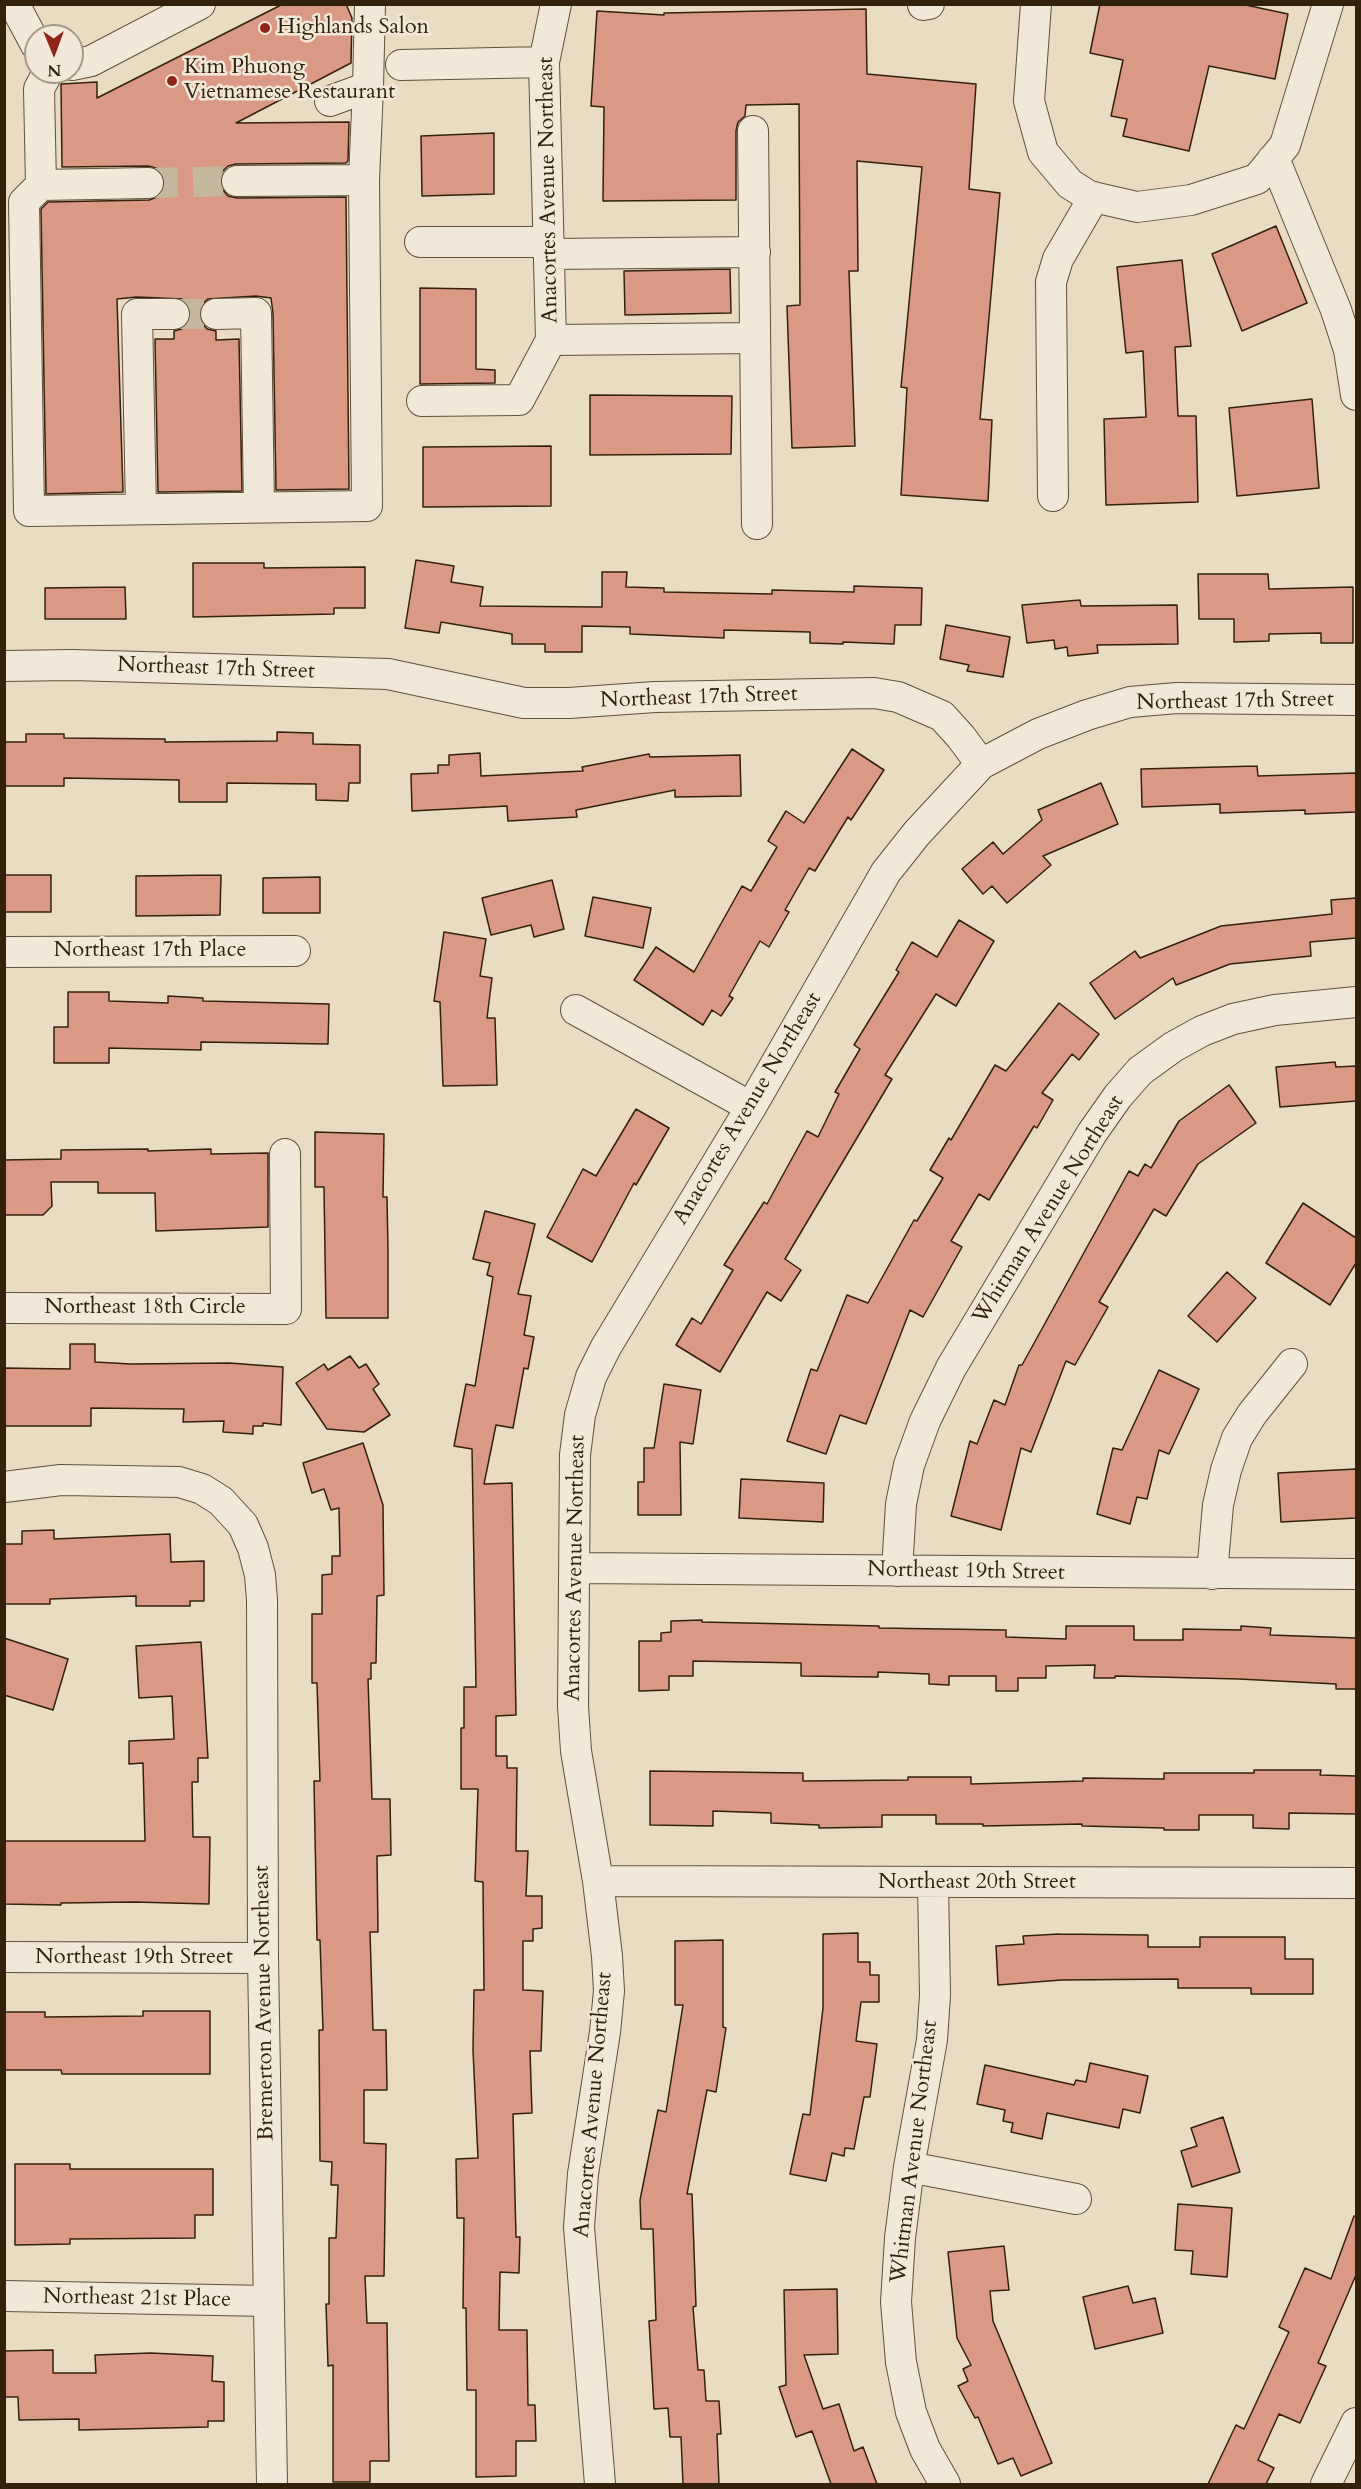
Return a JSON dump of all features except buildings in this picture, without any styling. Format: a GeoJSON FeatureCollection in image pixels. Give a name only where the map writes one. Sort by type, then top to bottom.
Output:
{"type":"FeatureCollection","features":[{"type":"Feature","properties":{"kind":"street"},"geometry":{"type":"LineString","coordinates":[[14,4],[25,24]]}},
{"type":"Feature","properties":{"kind":"street"},"geometry":{"type":"LineString","coordinates":[[84,63],[91,62],[200,4]]}},
{"type":"Feature","properties":{"kind":"street"},"geometry":{"type":"LineString","coordinates":[[148,183],[41,185],[24,202],[29,512],[367,506],[364,180],[370,4]]}},
{"type":"Feature","properties":{"kind":"street","name":"Anacortes Avenue Northeast"},"geometry":{"type":"LineString","coordinates":[[551,340],[544,62],[556,4]]}},
{"type":"Feature","properties":{"kind":"street"},"geometry":{"type":"LineString","coordinates":[[923,5],[929,4]]}},
{"type":"Feature","properties":{"kind":"street"},"geometry":{"type":"LineString","coordinates":[[1036,4],[1029,101],[1043,152],[1070,184],[1094,197],[1137,207],[1191,200],[1257,179],[1285,145],[1328,4]]}},
{"type":"Feature","properties":{"kind":"street"},"geometry":{"type":"LineString","coordinates":[[401,65],[544,62]]}},
{"type":"Feature","properties":{"kind":"street"},"geometry":{"type":"LineString","coordinates":[[41,185],[39,89],[42,84]]}},
{"type":"Feature","properties":{"kind":"street"},"geometry":{"type":"LineString","coordinates":[[330,101],[368,87]]}},
{"type":"Feature","properties":{"kind":"street"},"geometry":{"type":"LineString","coordinates":[[753,131],[757,524]]}},
{"type":"Feature","properties":{"kind":"street"},"geometry":{"type":"LineString","coordinates":[[1272,160],[1276,163],[1336,310],[1349,350],[1356,395]]}},
{"type":"Feature","properties":{"kind":"street"},"geometry":{"type":"LineString","coordinates":[[237,181],[364,180]]}},
{"type":"Feature","properties":{"kind":"street"},"geometry":{"type":"LineString","coordinates":[[1053,496],[1051,282],[1058,259],[1094,197]]}},
{"type":"Feature","properties":{"kind":"street"},"geometry":{"type":"LineString","coordinates":[[420,242],[549,248],[755,252]]}},
{"type":"Feature","properties":{"kind":"street"},"geometry":{"type":"LineString","coordinates":[[216,314],[255,313],[259,507]]}},
{"type":"Feature","properties":{"kind":"street"},"geometry":{"type":"LineString","coordinates":[[141,510],[137,315],[174,314]]}},
{"type":"Feature","properties":{"kind":"street"},"geometry":{"type":"LineString","coordinates":[[422,401],[519,400],[551,340],[755,338]]}},
{"type":"Feature","properties":{"kind":"street","name":"Northeast 17th Street"},"geometry":{"type":"LineString","coordinates":[[4,666],[388,674],[524,703],[569,703],[655,697],[874,693],[898,697],[942,716],[962,737],[981,764],[1038,734],[1087,715],[1130,702],[1176,698],[1356,700]]}},
{"type":"Feature","properties":{"kind":"street","name":"Anacortes Avenue Northeast"},"geometry":{"type":"LineString","coordinates":[[600,2484],[579,2227],[583,2174],[605,2032],[609,1991],[598,1881],[576,1751],[573,1706],[575,1455],[580,1415],[591,1377],[606,1347],[751,1107],[886,872],[917,832],[981,764]]}},
{"type":"Feature","properties":{"kind":"street","name":"Northeast 17th Place"},"geometry":{"type":"LineString","coordinates":[[4,952],[295,951]]}},
{"type":"Feature","properties":{"kind":"street","name":"Whitman Avenue Northeast"},"geometry":{"type":"LineString","coordinates":[[897,1571],[900,1504],[909,1465],[925,1421],[951,1368],[1092,1133],[1118,1096],[1140,1071],[1173,1047],[1202,1031],[1233,1019],[1275,1010],[1356,1002]]}},
{"type":"Feature","properties":{"kind":"street"},"geometry":{"type":"LineString","coordinates":[[576,1010],[751,1107]]}},
{"type":"Feature","properties":{"kind":"street","name":"Northeast 18th Circle"},"geometry":{"type":"LineString","coordinates":[[4,1308],[286,1309],[285,1154]]}},
{"type":"Feature","properties":{"kind":"street"},"geometry":{"type":"LineString","coordinates":[[1212,1574],[1218,1505],[1226,1470],[1237,1438],[1252,1414],[1292,1364]]}},
{"type":"Feature","properties":{"kind":"street","name":"Bremerton Avenue Northeast"},"geometry":{"type":"LineString","coordinates":[[4,1487],[61,1480],[178,1482],[202,1489],[221,1502],[243,1525],[253,1548],[262,1600],[263,1958],[272,2484]]}},
{"type":"Feature","properties":{"kind":"street","name":"Northeast 19th Street"},"geometry":{"type":"LineString","coordinates":[[575,1568],[1356,1574]]}},
{"type":"Feature","properties":{"kind":"street","name":"Northeast 20th Street"},"geometry":{"type":"LineString","coordinates":[[598,1881],[1356,1883]]}},
{"type":"Feature","properties":{"kind":"street","name":"Whitman Avenue Northeast"},"geometry":{"type":"LineString","coordinates":[[933,1883],[932,2040],[909,2167],[900,2238],[896,2302],[901,2362],[911,2412],[925,2449],[945,2484]]}},
{"type":"Feature","properties":{"kind":"street","name":"Northeast 19th Street"},"geometry":{"type":"LineString","coordinates":[[4,1957],[263,1958]]}},
{"type":"Feature","properties":{"kind":"street"},"geometry":{"type":"LineString","coordinates":[[909,2167],[1076,2199]]}},
{"type":"Feature","properties":{"kind":"street","name":"Northeast 21st Place"},"geometry":{"type":"LineString","coordinates":[[4,2296],[269,2301]]}},
{"type":"Feature","properties":{"kind":"street"},"geometry":{"type":"LineString","coordinates":[[1326,2484],[1356,2423]]}},
{"type":"Feature","properties":{"kind":"tunnel"},"geometry":{"type":"LineString","coordinates":[[148,183],[237,181]]}},
{"type":"Feature","properties":{"kind":"tunnel"},"geometry":{"type":"LineString","coordinates":[[174,314],[216,314]]}},
{"type":"Feature","properties":{"kind":"place","name":"Highlands Salon"},"geometry":{"type":"Point","coordinates":[265,28]}},
{"type":"Feature","properties":{"kind":"place","name":"Kim Phuong Vietnamese Restaurant"},"geometry":{"type":"Point","coordinates":[172,81]}}]}
